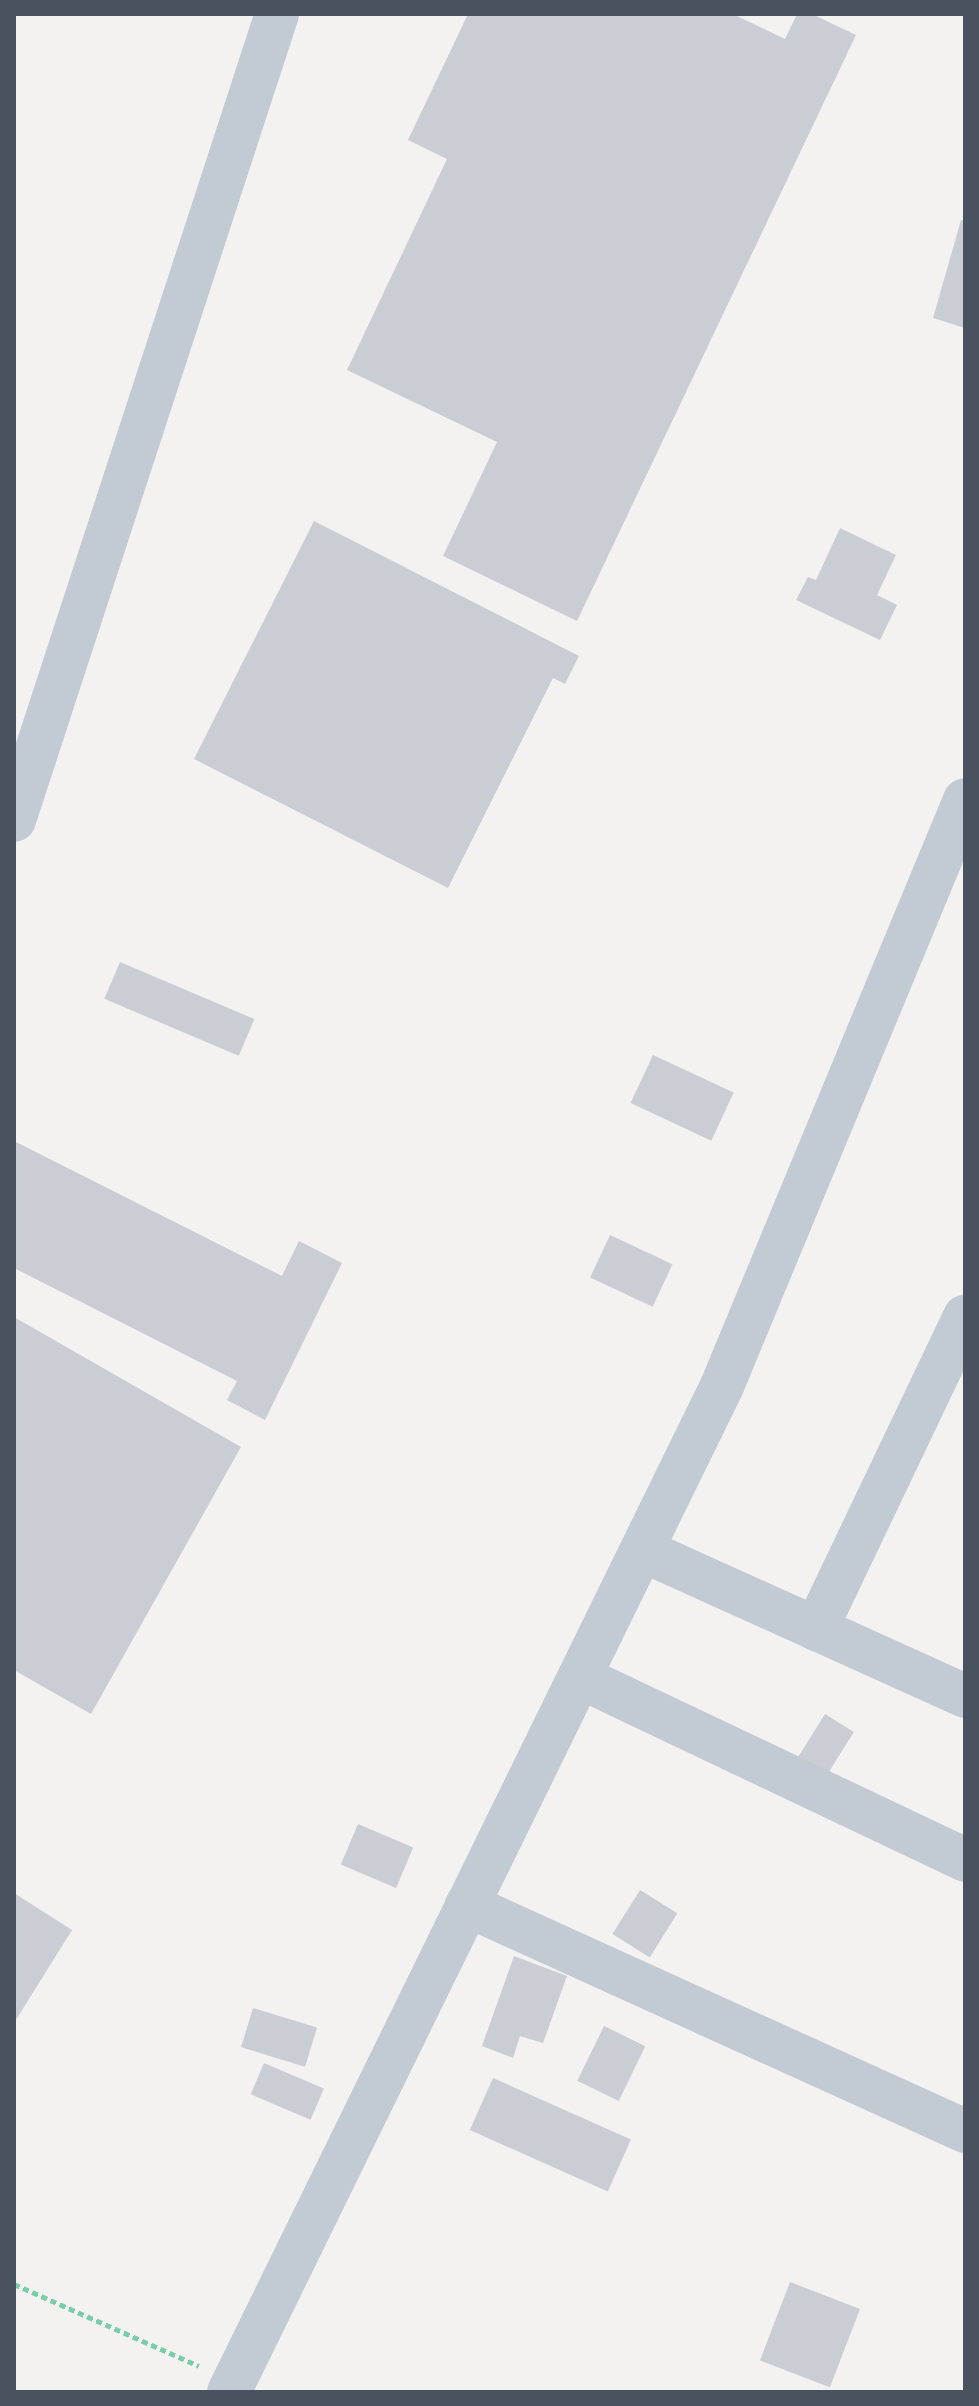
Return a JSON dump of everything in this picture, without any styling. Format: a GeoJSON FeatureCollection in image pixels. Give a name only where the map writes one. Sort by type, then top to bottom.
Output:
{"type":"FeatureCollection","features":[{"type":"Feature","properties":{"kind":"street"},"geometry":{"type":"LineString","coordinates":[[14,820],[277,14]]}},
{"type":"Feature","properties":{"kind":"street"},"geometry":{"type":"LineString","coordinates":[[231,2387],[722,1386],[965,800]]}},
{"type":"Feature","properties":{"kind":"street"},"geometry":{"type":"LineString","coordinates":[[816,1629],[965,1317]]}},
{"type":"Feature","properties":{"kind":"street"},"geometry":{"type":"LineString","coordinates":[[642,1550],[965,1696]]}},
{"type":"Feature","properties":{"kind":"street"},"geometry":{"type":"LineString","coordinates":[[580,1677],[965,1860]]}},
{"type":"Feature","properties":{"kind":"street"},"geometry":{"type":"LineString","coordinates":[[467,1905],[965,2131]]}},
{"type":"Feature","properties":{"kind":"path"},"geometry":{"type":"LineString","coordinates":[[14,2284],[231,2387]]}},
{"type":"Feature","properties":{"kind":"building"},"geometry":{"type":"Polygon","coordinates":[[[468,14],[733,14],[785,39],[797,14],[812,14],[856,35],[577,621],[443,556],[497,442],[347,370],[447,159],[408,140],[468,14]]]}},
{"type":"Feature","properties":{"kind":"building"},"geometry":{"type":"Polygon","coordinates":[[[961,220],[965,221],[965,328],[933,318],[961,220]]]}},
{"type":"Feature","properties":{"kind":"building"},"geometry":{"type":"Polygon","coordinates":[[[314,521],[579,656],[565,684],[553,678],[448,888],[194,759],[314,521]]]}},
{"type":"Feature","properties":{"kind":"building"},"geometry":{"type":"Polygon","coordinates":[[[840,528],[896,555],[877,595],[897,605],[880,640],[796,600],[808,577],[816,580],[840,528]]]}},
{"type":"Feature","properties":{"kind":"building"},"geometry":{"type":"Polygon","coordinates":[[[120,962],[254,1019],[239,1056],[104,999],[120,962]]]}},
{"type":"Feature","properties":{"kind":"building"},"geometry":{"type":"Polygon","coordinates":[[[653,1055],[734,1093],[711,1141],[631,1103],[653,1055]]]}},
{"type":"Feature","properties":{"kind":"building"},"geometry":{"type":"Polygon","coordinates":[[[14,1141],[282,1276],[299,1241],[342,1263],[265,1420],[227,1400],[237,1381],[14,1268],[14,1141]]]}},
{"type":"Feature","properties":{"kind":"building"},"geometry":{"type":"Polygon","coordinates":[[[610,1235],[673,1264],[653,1307],[590,1278],[610,1235]]]}},
{"type":"Feature","properties":{"kind":"building"},"geometry":{"type":"Polygon","coordinates":[[[14,1317],[241,1447],[91,1714],[14,1670],[14,1317]]]}},
{"type":"Feature","properties":{"kind":"building"},"geometry":{"type":"Polygon","coordinates":[[[825,1714],[854,1732],[823,1782],[794,1764],[825,1714]]]}},
{"type":"Feature","properties":{"kind":"building"},"geometry":{"type":"Polygon","coordinates":[[[358,1824],[413,1847],[396,1888],[341,1865],[358,1824]]]}},
{"type":"Feature","properties":{"kind":"building"},"geometry":{"type":"Polygon","coordinates":[[[640,1890],[677,1913],[650,1957],[612,1934],[640,1890]]]}},
{"type":"Feature","properties":{"kind":"building"},"geometry":{"type":"Polygon","coordinates":[[[14,1893],[72,1930],[14,2023],[14,1893]]]}},
{"type":"Feature","properties":{"kind":"building"},"geometry":{"type":"Polygon","coordinates":[[[514,1956],[567,1976],[543,2043],[520,2036],[513,2058],[482,2046],[514,1956]]]}},
{"type":"Feature","properties":{"kind":"building"},"geometry":{"type":"Polygon","coordinates":[[[253,2008],[317,2028],[305,2067],[241,2047],[253,2008]]]}},
{"type":"Feature","properties":{"kind":"building"},"geometry":{"type":"Polygon","coordinates":[[[604,2026],[645,2046],[619,2101],[577,2081],[604,2026]]]}},
{"type":"Feature","properties":{"kind":"building"},"geometry":{"type":"Polygon","coordinates":[[[264,2063],[324,2088],[311,2120],[251,2094],[264,2063]]]}},
{"type":"Feature","properties":{"kind":"building"},"geometry":{"type":"Polygon","coordinates":[[[493,2078],[631,2139],[608,2191],[470,2130],[493,2078]]]}},
{"type":"Feature","properties":{"kind":"building"},"geometry":{"type":"Polygon","coordinates":[[[790,2282],[860,2309],[830,2387],[760,2360],[790,2282]]]}}]}
